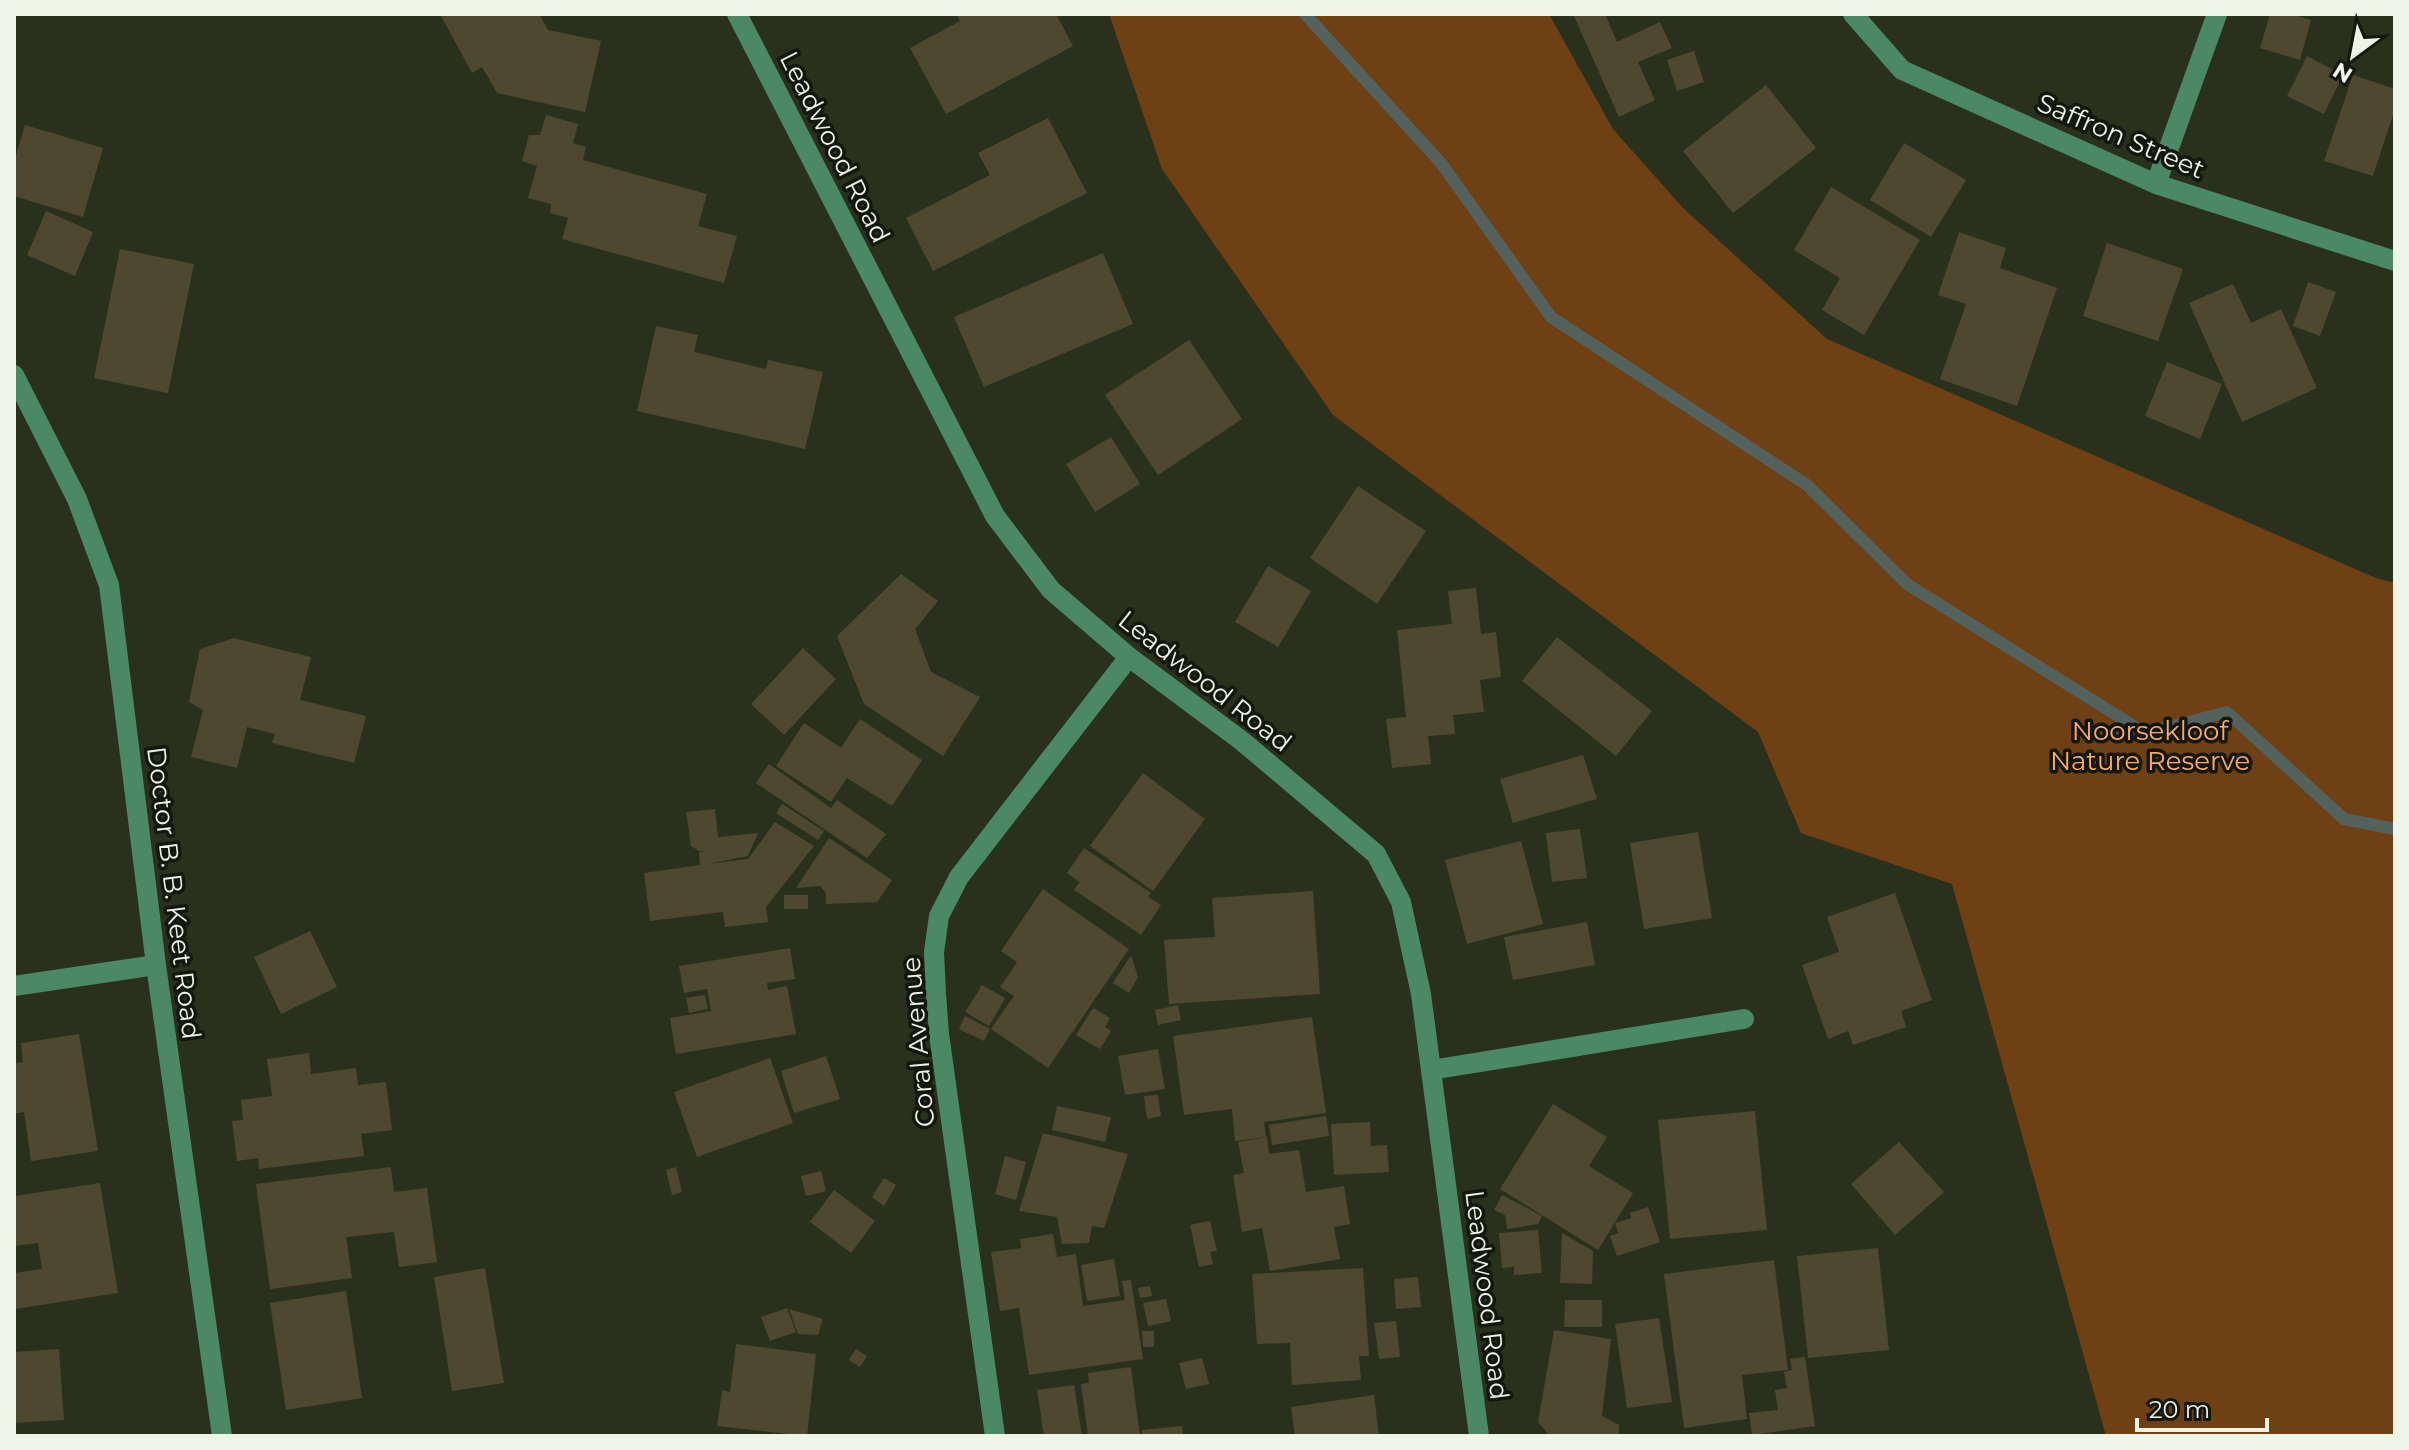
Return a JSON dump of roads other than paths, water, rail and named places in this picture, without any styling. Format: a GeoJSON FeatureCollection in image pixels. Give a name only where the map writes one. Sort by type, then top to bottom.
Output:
{"type":"FeatureCollection","features":[{"type":"Feature","properties":{"kind":"street","name":"Leadwood Road"},"geometry":{"type":"LineString","coordinates":[[737,14],[995,516],[1051,590],[1129,657],[1242,741],[1376,854],[1401,902],[1421,994],[1479,1436]]}},
{"type":"Feature","properties":{"kind":"street","name":"Saffron Street"},"geometry":{"type":"LineString","coordinates":[[1853,14],[1902,70],[2156,184],[2395,261]]}},
{"type":"Feature","properties":{"kind":"street"},"geometry":{"type":"LineString","coordinates":[[2156,184],[2217,14]]}},
{"type":"Feature","properties":{"kind":"street","name":"Doctor B. B. Keet Road"},"geometry":{"type":"LineString","coordinates":[[14,375],[77,499],[109,585],[156,965],[222,1436]]}},
{"type":"Feature","properties":{"kind":"street","name":"Coral Avenue"},"geometry":{"type":"LineString","coordinates":[[995,1436],[939,1034],[934,952],[939,916],[959,877],[1129,657]]}},
{"type":"Feature","properties":{"kind":"street"},"geometry":{"type":"LineString","coordinates":[[14,986],[156,965]]}},
{"type":"Feature","properties":{"kind":"street"},"geometry":{"type":"LineString","coordinates":[[1431,1070],[1744,1019]]}},
{"type":"Feature","properties":{"kind":"waterway"},"geometry":{"type":"LineString","coordinates":[[1305,14],[1441,163],[1551,317],[1807,485],[1907,584],[2145,733],[2227,712],[2344,819],[2395,829]]}},
{"type":"Feature","properties":{"kind":"park label","name":"Noorsekloof Nature Reserve"},"geometry":{"type":"Point","coordinates":[2150,746]}}]}
